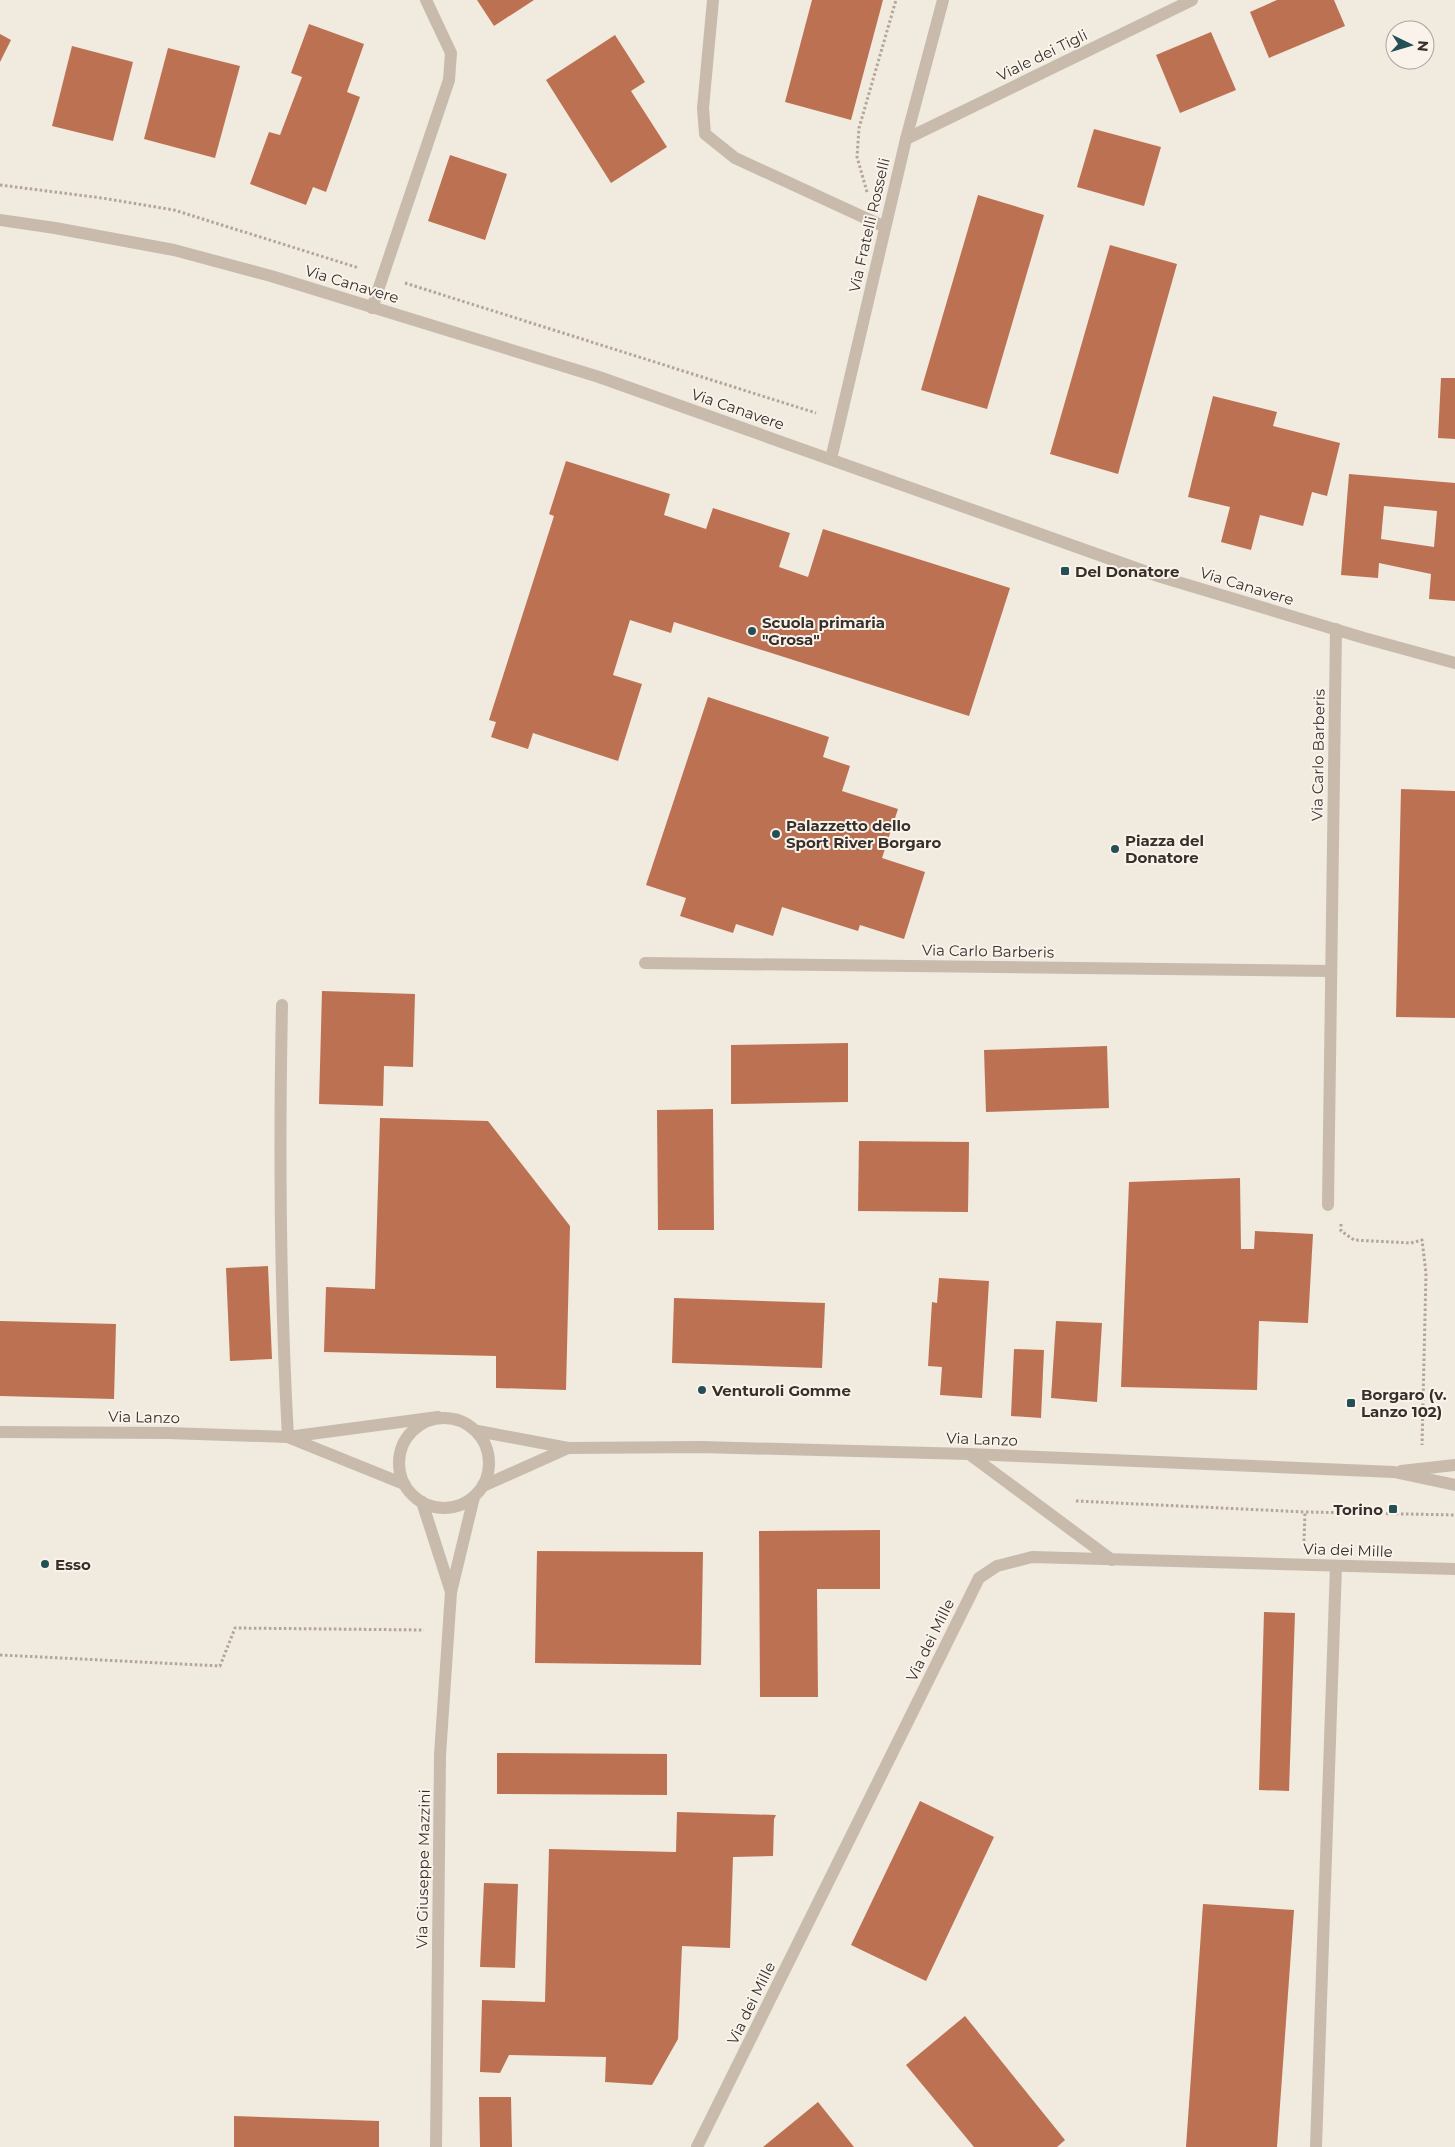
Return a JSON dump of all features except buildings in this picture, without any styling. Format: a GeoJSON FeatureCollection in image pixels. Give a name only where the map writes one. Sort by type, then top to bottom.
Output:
{"type":"FeatureCollection","features":[{"type":"Feature","properties":{"kind":"street"},"geometry":{"type":"LineString","coordinates":[[372,308],[449,80],[451,53],[426,0]]}},
{"type":"Feature","properties":{"kind":"street"},"geometry":{"type":"LineString","coordinates":[[713,0],[703,108],[705,134],[735,158],[885,227]]}},
{"type":"Feature","properties":{"kind":"street","name":"Via Fratelli Rosselli"},"geometry":{"type":"LineString","coordinates":[[831,459],[906,139],[943,0]]}},
{"type":"Feature","properties":{"kind":"street","name":"Viale dei Tigli"},"geometry":{"type":"LineString","coordinates":[[906,139],[1192,0]]}},
{"type":"Feature","properties":{"kind":"street","name":"Via Canavere"},"geometry":{"type":"LineString","coordinates":[[0,220],[174,250],[271,276],[599,377],[1161,577],[1455,663]]}},
{"type":"Feature","properties":{"kind":"street","name":"Via Carlo Barberis"},"geometry":{"type":"LineString","coordinates":[[1328,1205],[1336,629]]}},
{"type":"Feature","properties":{"kind":"street","name":"Via Carlo Barberis"},"geometry":{"type":"LineString","coordinates":[[645,963],[1330,971]]}},
{"type":"Feature","properties":{"kind":"street"},"geometry":{"type":"LineString","coordinates":[[282,1005],[279,1146],[281,1313],[288,1437]]}},
{"type":"Feature","properties":{"kind":"street"},"geometry":{"type":"LineString","coordinates":[[438,1417],[453,1417],[466,1422],[478,1431],[489,1452],[490,1464],[488,1476],[474,1497],[461,1505],[448,1509],[435,1508],[411,1494],[404,1484],[399,1470],[399,1455],[404,1441],[412,1430],[424,1421],[438,1417]]}},
{"type":"Feature","properties":{"kind":"street","name":"Via Lanzo"},"geometry":{"type":"LineString","coordinates":[[0,1432],[168,1433],[288,1437],[438,1417]]}},
{"type":"Feature","properties":{"kind":"street","name":"Via Lanzo"},"geometry":{"type":"LineString","coordinates":[[478,1431],[568,1448],[701,1447],[969,1454],[1394,1472],[1455,1485]]}},
{"type":"Feature","properties":{"kind":"street","name":"Via Lanzo"},"geometry":{"type":"LineString","coordinates":[[288,1437],[404,1484]]}},
{"type":"Feature","properties":{"kind":"street","name":"Via Lanzo"},"geometry":{"type":"LineString","coordinates":[[483,1486],[568,1448]]}},
{"type":"Feature","properties":{"kind":"street"},"geometry":{"type":"LineString","coordinates":[[969,1454],[1112,1560]]}},
{"type":"Feature","properties":{"kind":"street","name":"Via Lanzo"},"geometry":{"type":"LineString","coordinates":[[1394,1472],[1422,1467],[1455,1465]]}},
{"type":"Feature","properties":{"kind":"street","name":"Via Giuseppe Mazzini"},"geometry":{"type":"LineString","coordinates":[[436,2147],[440,1755],[451,1592],[474,1497]]}},
{"type":"Feature","properties":{"kind":"street","name":"Via Giuseppe Mazzini"},"geometry":{"type":"LineString","coordinates":[[422,1502],[451,1592]]}},
{"type":"Feature","properties":{"kind":"street","name":"Via dei Mille"},"geometry":{"type":"LineString","coordinates":[[697,2147],[979,1578],[997,1566],[1032,1558],[1455,1569]]}},
{"type":"Feature","properties":{"kind":"street"},"geometry":{"type":"LineString","coordinates":[[1316,2147],[1336,1566]]}},
{"type":"Feature","properties":{"kind":"path"},"geometry":{"type":"LineString","coordinates":[[869,219],[870,205],[857,157],[860,128],[896,0]]}},
{"type":"Feature","properties":{"kind":"path"},"geometry":{"type":"LineString","coordinates":[[0,185],[102,198],[174,210],[816,413],[818,404]]}},
{"type":"Feature","properties":{"kind":"path"},"geometry":{"type":"LineString","coordinates":[[1328,1205],[1341,1223],[1341,1231],[1354,1240],[1412,1243],[1422,1240],[1426,1273],[1422,1467]]}},
{"type":"Feature","properties":{"kind":"path"},"geometry":{"type":"LineString","coordinates":[[1068,1501],[1305,1512]]}},
{"type":"Feature","properties":{"kind":"path"},"geometry":{"type":"LineString","coordinates":[[0,1655],[220,1666],[235,1628],[448,1630]]}},
{"type":"Feature","properties":{"kind":"place","name":"Del Donatore"},"geometry":{"type":"Point","coordinates":[1065,571]}},
{"type":"Feature","properties":{"kind":"place","name":"Scuola primaria \"Grosa\""},"geometry":{"type":"Point","coordinates":[752,631]}},
{"type":"Feature","properties":{"kind":"place","name":"Palazzetto dello Sport River Borgaro"},"geometry":{"type":"Point","coordinates":[776,834]}},
{"type":"Feature","properties":{"kind":"place","name":"Piazza del Donatore"},"geometry":{"type":"Point","coordinates":[1115,849]}},
{"type":"Feature","properties":{"kind":"place","name":"Venturoli Gomme"},"geometry":{"type":"Point","coordinates":[702,1390]}},
{"type":"Feature","properties":{"kind":"place","name":"Borgaro (v. Lanzo 102)"},"geometry":{"type":"Point","coordinates":[1351,1403]}},
{"type":"Feature","properties":{"kind":"place","name":"Torino"},"geometry":{"type":"Point","coordinates":[1393,1509]}},
{"type":"Feature","properties":{"kind":"place","name":"Esso"},"geometry":{"type":"Point","coordinates":[45,1564]}}]}
